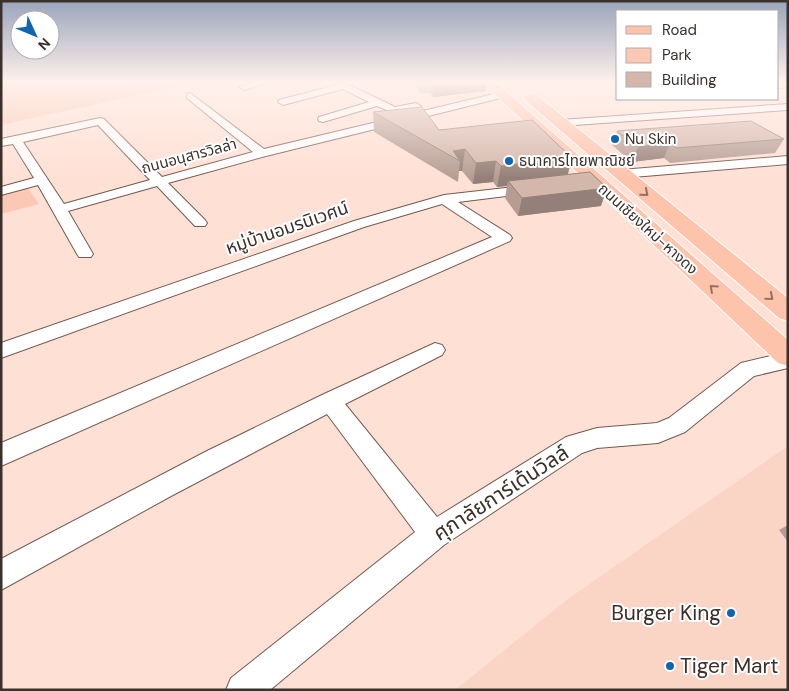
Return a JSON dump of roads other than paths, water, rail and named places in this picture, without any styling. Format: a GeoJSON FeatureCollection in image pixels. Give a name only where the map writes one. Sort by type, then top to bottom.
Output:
{"type":"FeatureCollection","features":[{"type":"Feature","properties":{"kind":"main road","name":"ถนนเชียงใหม่-หางดง"},"geometry":{"type":"LineString","coordinates":[[521,113],[788,358]]}},
{"type":"Feature","properties":{"kind":"main road","name":"ถนนเชียงใหม่-หางดง"},"geometry":{"type":"LineString","coordinates":[[549,113],[788,312]]}},
{"type":"Feature","properties":{"kind":"main road"},"geometry":{"type":"LineString","coordinates":[[540,131],[564,126]]}},
{"type":"Feature","properties":{"kind":"street"},"geometry":{"type":"LineString","coordinates":[[212,113],[262,153]]}},
{"type":"Feature","properties":{"kind":"street"},"geometry":{"type":"LineString","coordinates":[[323,119],[342,113]]}},
{"type":"Feature","properties":{"kind":"street","name":"ถนนอนุสารวิลล่า"},"geometry":{"type":"LineString","coordinates":[[60,209],[405,113]]}},
{"type":"Feature","properties":{"kind":"street"},"geometry":{"type":"LineString","coordinates":[[564,126],[714,113]]}},
{"type":"Feature","properties":{"kind":"street"},"geometry":{"type":"LineString","coordinates":[[1,143],[100,122],[160,180],[200,223]]}},
{"type":"Feature","properties":{"kind":"street"},"geometry":{"type":"LineString","coordinates":[[16,140],[60,209],[85,254]]}},
{"type":"Feature","properties":{"kind":"street"},"geometry":{"type":"LineString","coordinates":[[621,174],[788,160]]}},
{"type":"Feature","properties":{"kind":"street"},"geometry":{"type":"LineString","coordinates":[[1,191],[42,180]]}},
{"type":"Feature","properties":{"kind":"street"},"geometry":{"type":"LineString","coordinates":[[577,184],[596,182]]}},
{"type":"Feature","properties":{"kind":"street","name":"หมู่บ้านอมรนิเวศน์"},"geometry":{"type":"LineString","coordinates":[[1,351],[359,224],[444,199],[549,188]]}},
{"type":"Feature","properties":{"kind":"street"},"geometry":{"type":"LineString","coordinates":[[1,455],[504,238],[444,199]]}},
{"type":"Feature","properties":{"kind":"street"},"geometry":{"type":"LineString","coordinates":[[1,574],[330,401],[435,350]]}},
{"type":"Feature","properties":{"kind":"street","name":"ศุภาลัยการ์เด้นวิลล์"},"geometry":{"type":"LineString","coordinates":[[243,690],[434,535],[575,444],[597,438],[658,433],[677,425],[748,369],[788,358]]}},
{"type":"Feature","properties":{"kind":"street"},"geometry":{"type":"LineString","coordinates":[[330,401],[434,535]]}},
{"type":"Feature","properties":{"kind":"place","name":"Nu Skin"},"geometry":{"type":"Point","coordinates":[615,139]}},
{"type":"Feature","properties":{"kind":"place","name":"ธนาคารไทยพาณิชย์"},"geometry":{"type":"Point","coordinates":[509,161]}},
{"type":"Feature","properties":{"kind":"place","name":"Burger King"},"geometry":{"type":"Point","coordinates":[731,613]}},
{"type":"Feature","properties":{"kind":"place","name":"Tiger Mart"},"geometry":{"type":"Point","coordinates":[670,666]}}]}
